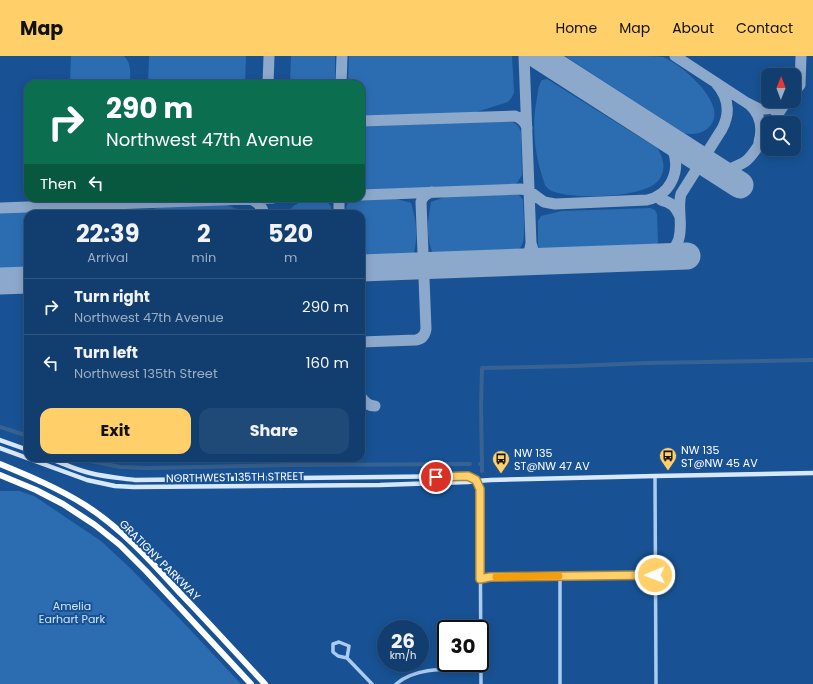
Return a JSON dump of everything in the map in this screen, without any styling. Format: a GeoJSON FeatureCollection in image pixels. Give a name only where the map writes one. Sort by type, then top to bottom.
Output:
{"type":"FeatureCollection","features":[{"type":"Feature","properties":{"kind":"highway","name":"GRATIGNY PARKWAY"},"geometry":{"type":"LineString","coordinates":[[0,464],[53,487],[85,505],[110,523],[133,543],[265,684]]}},
{"type":"Feature","properties":{"kind":"highway","name":"GRATIGNY PARKWAY"},"geometry":{"type":"LineString","coordinates":[[0,475],[36,490],[63,504],[120,545],[251,684]]}},
{"type":"Feature","properties":{"kind":"main road"},"geometry":{"type":"LineString","coordinates":[[0,440],[24,449]]}},
{"type":"Feature","properties":{"kind":"main road","name":"NORTHWEST 135TH STREET"},"geometry":{"type":"LineString","coordinates":[[0,448],[24,457]]}},
{"type":"Feature","properties":{"kind":"main road","name":"NORTHWEST 135TH STREET"},"geometry":{"type":"LineString","coordinates":[[37,462],[87,480],[110,485],[134,487],[380,485],[468,482],[476,480],[813,473]]}},
{"type":"Feature","properties":{"kind":"main road","name":"NORTHWEST 135TH STREET"},"geometry":{"type":"LineString","coordinates":[[58,462],[90,473],[135,480],[468,476],[476,480]]}},
{"type":"Feature","properties":{"kind":"main road"},"geometry":{"type":"LineString","coordinates":[[231,479],[231,486]]}},
{"type":"Feature","properties":{"kind":"street"},"geometry":{"type":"LineString","coordinates":[[655,476],[656,684]]}},
{"type":"Feature","properties":{"kind":"street"},"geometry":{"type":"LineString","coordinates":[[476,480],[480,489],[480,620]]}},
{"type":"Feature","properties":{"kind":"street"},"geometry":{"type":"LineString","coordinates":[[480,579],[490,577],[655,575]]}},
{"type":"Feature","properties":{"kind":"street"},"geometry":{"type":"LineString","coordinates":[[560,576],[560,684]]}},
{"type":"Feature","properties":{"kind":"street"},"geometry":{"type":"LineString","coordinates":[[347,658],[349,646],[339,642],[333,644],[333,652],[338,656],[347,658],[372,684]]}},
{"type":"Feature","properties":{"kind":"street"},"geometry":{"type":"LineString","coordinates":[[396,684],[402,679],[413,674],[437,670]]}},
{"type":"Feature","properties":{"kind":"street"},"geometry":{"type":"LineString","coordinates":[[481,672],[481,684]]}},
{"type":"Feature","properties":{"kind":"green space"},"geometry":{"type":"Polygon","coordinates":[[[71,56],[124,56],[127,59],[130,80],[70,80],[71,56]]]}},
{"type":"Feature","properties":{"kind":"green space"},"geometry":{"type":"Polygon","coordinates":[[[149,56],[246,56],[245,80],[148,80],[149,56]]]}},
{"type":"Feature","properties":{"kind":"green space"},"geometry":{"type":"Polygon","coordinates":[[[291,56],[335,56],[335,80],[290,80],[291,56]]]}},
{"type":"Feature","properties":{"kind":"green space"},"geometry":{"type":"Polygon","coordinates":[[[349,56],[512,56],[514,92],[508,102],[473,113],[365,117],[365,80],[348,80],[349,56]]]}},
{"type":"Feature","properties":{"kind":"green space"},"geometry":{"type":"Polygon","coordinates":[[[565,56],[663,57],[682,69],[703,90],[711,101],[714,112],[713,122],[702,132],[691,134],[684,133],[565,56]]]}},
{"type":"Feature","properties":{"kind":"green space"},"geometry":{"type":"Polygon","coordinates":[[[547,79],[657,148],[663,161],[663,169],[657,182],[649,187],[637,191],[606,196],[575,196],[562,194],[548,189],[545,185],[536,153],[534,131],[538,89],[542,80],[547,79]]]}},
{"type":"Feature","properties":{"kind":"green space"},"geometry":{"type":"Polygon","coordinates":[[[512,122],[516,124],[521,133],[522,175],[517,183],[513,185],[365,191],[365,126],[512,122]]]}},
{"type":"Feature","properties":{"kind":"green space"},"geometry":{"type":"Polygon","coordinates":[[[516,194],[523,200],[524,237],[519,249],[510,254],[434,257],[428,236],[428,222],[431,202],[445,197],[516,194]]]}},
{"type":"Feature","properties":{"kind":"green space"},"geometry":{"type":"Polygon","coordinates":[[[365,199],[397,199],[411,203],[415,217],[416,230],[416,243],[413,256],[365,258],[365,210],[346,210],[349,202],[365,202],[365,199]]]}},
{"type":"Feature","properties":{"kind":"green space"},"geometry":{"type":"Polygon","coordinates":[[[327,202],[331,210],[290,210],[299,203],[327,202]]]}},
{"type":"Feature","properties":{"kind":"green space"},"geometry":{"type":"Polygon","coordinates":[[[224,204],[238,210],[153,210],[160,207],[224,204]]]}},
{"type":"Feature","properties":{"kind":"green space"},"geometry":{"type":"Polygon","coordinates":[[[650,208],[655,210],[657,214],[658,242],[654,248],[546,252],[541,250],[538,245],[538,221],[541,216],[562,211],[650,208]]]}},
{"type":"Feature","properties":{"kind":"green space"},"geometry":{"type":"Polygon","coordinates":[[[110,209],[114,210],[72,210],[110,209]]]}},
{"type":"Feature","properties":{"kind":"green space"},"geometry":{"type":"Polygon","coordinates":[[[0,212],[24,212],[24,271],[0,272],[0,212]]]}},
{"type":"Feature","properties":{"kind":"green space","name":"Amelia Earhart Park"},"geometry":{"type":"Polygon","coordinates":[[[0,491],[19,491],[34,496],[101,541],[180,619],[241,684],[0,684],[0,491]]]}},
{"type":"Feature","properties":{"kind":"waterway"},"geometry":{"type":"LineString","coordinates":[[480,464],[482,464],[482,368],[813,360]]}},
{"type":"Feature","properties":{"kind":"waterway"},"geometry":{"type":"LineString","coordinates":[[0,427],[24,435]]}},
{"type":"Feature","properties":{"kind":"waterway"},"geometry":{"type":"LineString","coordinates":[[95,462],[120,467],[148,468],[291,465],[470,464]]}},
{"type":"Feature","properties":{"kind":"waterway"},"geometry":{"type":"LineString","coordinates":[[482,464],[482,471]]}},
{"type":"Feature","properties":{"kind":"taxiway"},"geometry":{"type":"LineString","coordinates":[[268,80],[269,56]]}},
{"type":"Feature","properties":{"kind":"taxiway"},"geometry":{"type":"LineString","coordinates":[[341,80],[342,56]]}},
{"type":"Feature","properties":{"kind":"taxiway"},"geometry":{"type":"LineString","coordinates":[[518,263],[527,255],[531,243],[524,56]]}},
{"type":"Feature","properties":{"kind":"taxiway"},"geometry":{"type":"LineString","coordinates":[[675,56],[747,103],[759,109],[773,108]]}},
{"type":"Feature","properties":{"kind":"taxiway"},"geometry":{"type":"LineString","coordinates":[[801,56],[801,68]]}},
{"type":"Feature","properties":{"kind":"taxiway"},"geometry":{"type":"LineString","coordinates":[[669,257],[679,238],[681,194],[722,129],[727,116],[727,104],[723,93],[715,82]]}},
{"type":"Feature","properties":{"kind":"taxiway"},"geometry":{"type":"LineString","coordinates":[[749,104],[756,112],[760,122],[761,132],[759,142]]}},
{"type":"Feature","properties":{"kind":"taxiway"},"geometry":{"type":"LineString","coordinates":[[777,116],[782,108]]}},
{"type":"Feature","properties":{"kind":"taxiway"},"geometry":{"type":"LineString","coordinates":[[365,121],[515,116],[523,120],[527,128]]}},
{"type":"Feature","properties":{"kind":"taxiway"},"geometry":{"type":"LineString","coordinates":[[365,195],[521,189],[529,191],[544,202],[555,204],[647,200],[662,193],[667,188],[672,181],[676,166],[673,150],[670,144],[661,135]]}},
{"type":"Feature","properties":{"kind":"taxiway"},"geometry":{"type":"LineString","coordinates":[[720,173],[737,166],[750,158],[761,142]]}},
{"type":"Feature","properties":{"kind":"taxiway"},"geometry":{"type":"LineString","coordinates":[[365,342],[416,340],[422,338],[425,333],[421,202],[425,196],[432,192]]}},
{"type":"Feature","properties":{"kind":"taxiway"},"geometry":{"type":"LineString","coordinates":[[661,200],[668,202],[673,206],[677,210],[680,217]]}},
{"type":"Feature","properties":{"kind":"taxiway"},"geometry":{"type":"LineString","coordinates":[[0,208],[164,202]]}},
{"type":"Feature","properties":{"kind":"taxiway"},"geometry":{"type":"LineString","coordinates":[[256,202],[259,204],[262,210]]}},
{"type":"Feature","properties":{"kind":"taxiway"},"geometry":{"type":"LineString","coordinates":[[339,202],[339,210]]}},
{"type":"Feature","properties":{"kind":"taxiway"},"geometry":{"type":"LineString","coordinates":[[120,204],[131,210]]}},
{"type":"Feature","properties":{"kind":"taxiway"},"geometry":{"type":"LineString","coordinates":[[531,243],[536,255],[547,261]]}},
{"type":"Feature","properties":{"kind":"taxiway"},"geometry":{"type":"LineString","coordinates":[[365,402],[375,406]]}},
{"type":"Feature","properties":{"kind":"runway"},"geometry":{"type":"LineString","coordinates":[[539,56],[740,185]]}},
{"type":"Feature","properties":{"kind":"runway"},"geometry":{"type":"LineString","coordinates":[[365,268],[687,256]]}},
{"type":"Feature","properties":{"kind":"runway"},"geometry":{"type":"LineString","coordinates":[[0,281],[24,280]]}},
{"type":"Feature","properties":{"kind":"slow traffic"},"geometry":{"type":"LineString","coordinates":[[496,577],[559,576]]}},
{"type":"Feature","properties":{"kind":"place","name":"NW 135 ST@NW 45 AV"},"geometry":{"type":"Point","coordinates":[668,471]}},
{"type":"Feature","properties":{"kind":"place","name":"NW 135 ST@NW 47 AV"},"geometry":{"type":"Point","coordinates":[501,474]}},
{"type":"Feature","properties":{"kind":"route"},"geometry":{"type":"LineString","coordinates":[[436,477],[468,476],[476,480],[480,489],[480,579],[490,577],[655,575]]}}]}
